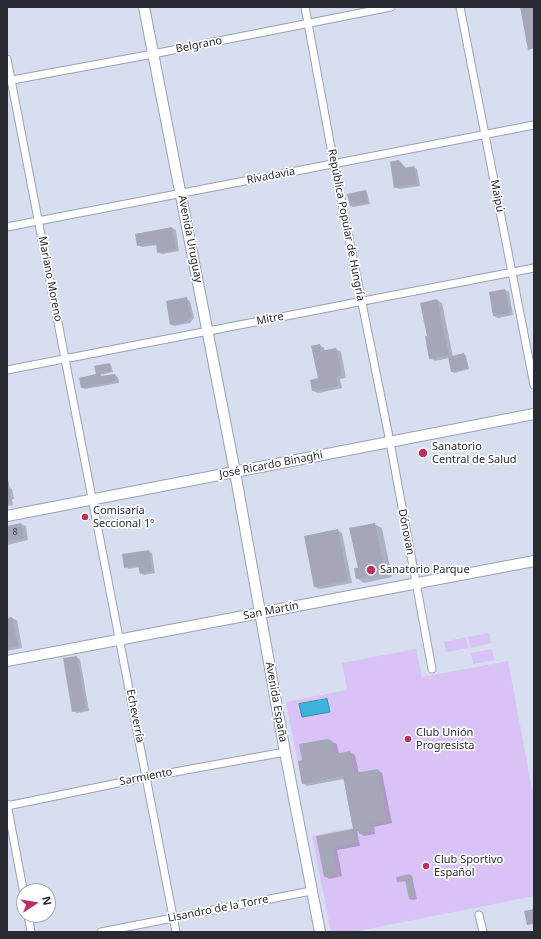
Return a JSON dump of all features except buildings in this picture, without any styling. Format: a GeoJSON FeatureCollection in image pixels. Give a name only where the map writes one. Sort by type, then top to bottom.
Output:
{"type":"FeatureCollection","features":[{"type":"Feature","properties":{"kind":"street","name":"Avenida Uruguay"},"geometry":{"type":"LineString","coordinates":[[144,7],[235,472]]}},
{"type":"Feature","properties":{"kind":"street","name":"República Popular de Hungría"},"geometry":{"type":"LineString","coordinates":[[305,7],[334,164],[390,442]]}},
{"type":"Feature","properties":{"kind":"street","name":"Belgrano"},"geometry":{"type":"LineString","coordinates":[[9,81],[391,7]]}},
{"type":"Feature","properties":{"kind":"street","name":"Maipú"},"geometry":{"type":"LineString","coordinates":[[460,7],[534,385]]}},
{"type":"Feature","properties":{"kind":"street","name":"Mariano Moreno"},"geometry":{"type":"LineString","coordinates":[[7,59],[9,81],[39,221],[92,500]]}},
{"type":"Feature","properties":{"kind":"street","name":"Rivadavia"},"geometry":{"type":"LineString","coordinates":[[7,226],[534,125]]}},
{"type":"Feature","properties":{"kind":"street","name":"Mitre"},"geometry":{"type":"LineString","coordinates":[[7,370],[534,268]]}},
{"type":"Feature","properties":{"kind":"street","name":"José Ricardo Binaghi"},"geometry":{"type":"LineString","coordinates":[[7,516],[534,414]]}},
{"type":"Feature","properties":{"kind":"street","name":"Dónovan"},"geometry":{"type":"LineString","coordinates":[[390,442],[432,669]]}},
{"type":"Feature","properties":{"kind":"street","name":"Avenida España"},"geometry":{"type":"LineString","coordinates":[[235,472],[285,752],[320,932]]}},
{"type":"Feature","properties":{"kind":"street","name":"Echeverría"},"geometry":{"type":"LineString","coordinates":[[92,500],[176,932]]}},
{"type":"Feature","properties":{"kind":"street","name":"San Martín"},"geometry":{"type":"LineString","coordinates":[[7,661],[534,561]]}},
{"type":"Feature","properties":{"kind":"street","name":"Sarmiento"},"geometry":{"type":"LineString","coordinates":[[7,805],[147,777],[285,752]]}},
{"type":"Feature","properties":{"kind":"street"},"geometry":{"type":"LineString","coordinates":[[7,805],[22,883]]}},
{"type":"Feature","properties":{"kind":"street","name":"Lisandro de la Torre"},"geometry":{"type":"LineString","coordinates":[[101,932],[311,891]]}},
{"type":"Feature","properties":{"kind":"street"},"geometry":{"type":"LineString","coordinates":[[479,915],[483,932]]}},
{"type":"Feature","properties":{"kind":"shaded area"},"geometry":{"type":"Polygon","coordinates":[[[489,633],[491,643],[470,648],[468,637],[489,633]]]}},
{"type":"Feature","properties":{"kind":"shaded area"},"geometry":{"type":"Polygon","coordinates":[[[466,637],[468,648],[446,652],[444,642],[466,637]]]}},
{"type":"Feature","properties":{"kind":"shaded area"},"geometry":{"type":"Polygon","coordinates":[[[416,649],[422,677],[508,661],[534,800],[534,896],[353,932],[331,932],[312,836],[353,828],[343,776],[302,784],[286,702],[347,690],[342,663],[416,649]]]}},
{"type":"Feature","properties":{"kind":"shaded area"},"geometry":{"type":"Polygon","coordinates":[[[492,649],[494,660],[473,664],[471,653],[492,649]]]}},
{"type":"Feature","properties":{"kind":"water"},"geometry":{"type":"Polygon","coordinates":[[[327,699],[330,712],[302,717],[299,704],[327,699]]]}},
{"type":"Feature","properties":{"kind":"place","name":"Sanatorio Central de Salud"},"geometry":{"type":"Point","coordinates":[423,453]}},
{"type":"Feature","properties":{"kind":"place","name":"Comisaría Seccional 1º"},"geometry":{"type":"Point","coordinates":[85,517]}},
{"type":"Feature","properties":{"kind":"place","name":"Sanatorio Parque"},"geometry":{"type":"Point","coordinates":[371,570]}},
{"type":"Feature","properties":{"kind":"place","name":"Club Unión Progresista"},"geometry":{"type":"Point","coordinates":[408,739]}},
{"type":"Feature","properties":{"kind":"place","name":"Club Sportivo Español"},"geometry":{"type":"Point","coordinates":[426,866]}}]}
